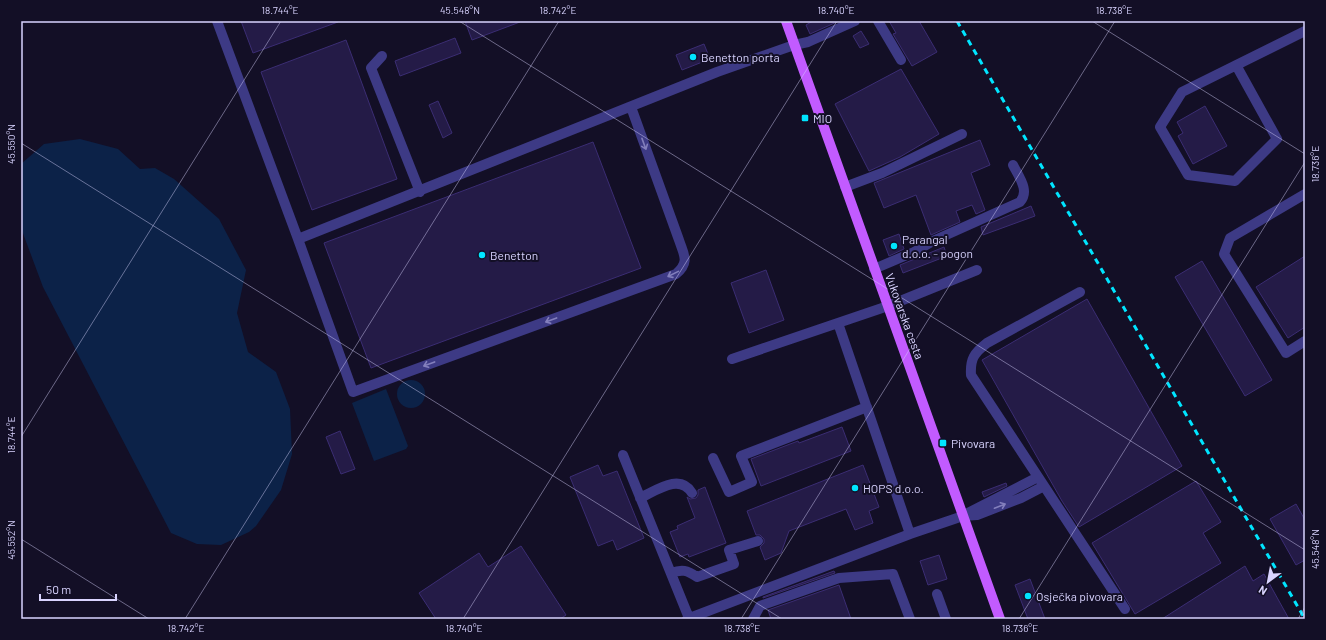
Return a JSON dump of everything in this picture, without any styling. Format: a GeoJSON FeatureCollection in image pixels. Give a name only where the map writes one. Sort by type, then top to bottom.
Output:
{"type":"FeatureCollection","features":[{"type":"Feature","properties":{"kind":"main road","name":"Vukovarska cesta"},"geometry":{"type":"LineString","coordinates":[[786,21],[1000,619]]}},
{"type":"Feature","properties":{"kind":"lane"},"geometry":{"type":"LineString","coordinates":[[217,21],[353,392],[676,274],[683,268],[686,260],[631,107]]}},
{"type":"Feature","properties":{"kind":"lane"},"geometry":{"type":"LineString","coordinates":[[298,239],[420,192],[717,72],[794,45],[808,42],[855,21]]}},
{"type":"Feature","properties":{"kind":"lane"},"geometry":{"type":"LineString","coordinates":[[878,21],[901,60]]}},
{"type":"Feature","properties":{"kind":"lane"},"geometry":{"type":"LineString","coordinates":[[1236,65],[1277,139],[1235,181],[1188,175],[1160,127],[1182,92],[1236,65],[1305,31]]}},
{"type":"Feature","properties":{"kind":"lane"},"geometry":{"type":"LineString","coordinates":[[382,56],[371,68],[420,192]]}},
{"type":"Feature","properties":{"kind":"lane"},"geometry":{"type":"LineString","coordinates":[[845,187],[882,173],[962,134]]}},
{"type":"Feature","properties":{"kind":"lane"},"geometry":{"type":"LineString","coordinates":[[874,269],[914,252],[935,240],[1020,202],[1024,198],[1025,189],[1013,165]]}},
{"type":"Feature","properties":{"kind":"lane"},"geometry":{"type":"LineString","coordinates":[[1305,194],[1230,238],[1224,254],[1286,353],[1305,341]]}},
{"type":"Feature","properties":{"kind":"lane"},"geometry":{"type":"LineString","coordinates":[[732,359],[888,306],[977,270]]}},
{"type":"Feature","properties":{"kind":"lane"},"geometry":{"type":"LineString","coordinates":[[1080,292],[977,350],[972,358],[971,375],[1125,609]]}},
{"type":"Feature","properties":{"kind":"lane"},"geometry":{"type":"LineString","coordinates":[[838,323],[910,534]]}},
{"type":"Feature","properties":{"kind":"lane"},"geometry":{"type":"LineString","coordinates":[[713,458],[729,492],[752,482],[740,456],[867,407]]}},
{"type":"Feature","properties":{"kind":"lane"},"geometry":{"type":"LineString","coordinates":[[623,455],[688,619],[910,534],[963,516],[977,515],[1020,498],[1041,482]]}},
{"type":"Feature","properties":{"kind":"lane"},"geometry":{"type":"LineString","coordinates":[[640,498],[674,484],[682,483],[688,486],[692,493]]}},
{"type":"Feature","properties":{"kind":"lane"},"geometry":{"type":"LineString","coordinates":[[671,573],[682,569],[689,571],[697,577],[729,566],[734,564],[729,550],[758,541]]}},
{"type":"Feature","properties":{"kind":"lane"},"geometry":{"type":"LineString","coordinates":[[752,619],[760,606],[839,578],[893,574],[910,619]]}},
{"type":"Feature","properties":{"kind":"lane"},"geometry":{"type":"LineString","coordinates":[[937,594],[946,619]]}},
{"type":"Feature","properties":{"kind":"water"},"geometry":{"type":"Polygon","coordinates":[[[80,139],[118,149],[140,169],[155,168],[174,179],[219,219],[246,270],[237,313],[248,352],[276,372],[290,409],[292,454],[281,490],[256,526],[249,532],[221,545],[197,544],[171,533],[43,287],[21,228],[21,164],[44,144],[80,139]]]}},
{"type":"Feature","properties":{"kind":"water"},"geometry":{"type":"Polygon","coordinates":[[[411,380],[421,384],[425,394],[421,404],[411,408],[401,404],[397,394],[401,384],[411,380]]]}},
{"type":"Feature","properties":{"kind":"water"},"geometry":{"type":"Polygon","coordinates":[[[386,389],[408,446],[406,449],[374,461],[352,403],[386,389]]]}},
{"type":"Feature","properties":{"kind":"building"},"geometry":{"type":"Polygon","coordinates":[[[241,21],[338,21],[338,22],[253,53],[241,21]]]}},
{"type":"Feature","properties":{"kind":"building"},"geometry":{"type":"Polygon","coordinates":[[[465,21],[520,21],[520,22],[472,40],[465,21]]]}},
{"type":"Feature","properties":{"kind":"building"},"geometry":{"type":"Polygon","coordinates":[[[813,21],[839,21],[810,34],[806,25],[813,21]]]}},
{"type":"Feature","properties":{"kind":"building"},"geometry":{"type":"Polygon","coordinates":[[[889,21],[919,21],[937,52],[912,66],[893,34],[896,33],[889,21]]]}},
{"type":"Feature","properties":{"kind":"building"},"geometry":{"type":"Polygon","coordinates":[[[861,31],[869,44],[860,48],[853,36],[861,31]]]}},
{"type":"Feature","properties":{"kind":"building"},"geometry":{"type":"Polygon","coordinates":[[[455,38],[461,53],[400,76],[395,61],[455,38]]]}},
{"type":"Feature","properties":{"kind":"building"},"geometry":{"type":"Polygon","coordinates":[[[346,40],[397,179],[312,210],[261,72],[346,40]]]}},
{"type":"Feature","properties":{"kind":"building","name":"Benetton porta"},"geometry":{"type":"Polygon","coordinates":[[[704,44],[710,59],[682,70],[676,55],[704,44]]]}},
{"type":"Feature","properties":{"kind":"building"},"geometry":{"type":"Polygon","coordinates":[[[901,69],[939,134],[900,157],[869,171],[835,104],[901,69]]]}},
{"type":"Feature","properties":{"kind":"building"},"geometry":{"type":"Polygon","coordinates":[[[438,101],[452,133],[443,138],[429,105],[438,101]]]}},
{"type":"Feature","properties":{"kind":"building"},"geometry":{"type":"Polygon","coordinates":[[[1205,106],[1227,146],[1193,164],[1178,136],[1183,133],[1177,122],[1205,106]]]}},
{"type":"Feature","properties":{"kind":"building"},"geometry":{"type":"Polygon","coordinates":[[[980,140],[990,165],[971,173],[985,210],[976,214],[972,205],[956,211],[960,222],[931,235],[916,195],[884,208],[874,183],[980,140]]]}},
{"type":"Feature","properties":{"kind":"building","name":"Benetton"},"geometry":{"type":"Polygon","coordinates":[[[593,142],[641,268],[371,368],[324,243],[593,142]]]}},
{"type":"Feature","properties":{"kind":"building"},"geometry":{"type":"Polygon","coordinates":[[[1031,206],[1035,216],[983,235],[981,227],[1031,206]]]}},
{"type":"Feature","properties":{"kind":"building","name":"Parangal d.o.o. - pogon"},"geometry":{"type":"Polygon","coordinates":[[[899,234],[904,249],[889,256],[883,240],[899,234]]]}},
{"type":"Feature","properties":{"kind":"building"},"geometry":{"type":"Polygon","coordinates":[[[944,247],[947,256],[903,273],[900,265],[944,247]]]}},
{"type":"Feature","properties":{"kind":"building"},"geometry":{"type":"Polygon","coordinates":[[[1305,256],[1305,327],[1288,338],[1256,287],[1305,256]]]}},
{"type":"Feature","properties":{"kind":"building"},"geometry":{"type":"Polygon","coordinates":[[[1202,261],[1272,380],[1245,396],[1175,277],[1202,261]]]}},
{"type":"Feature","properties":{"kind":"building"},"geometry":{"type":"Polygon","coordinates":[[[766,270],[784,320],[749,333],[731,283],[766,270]]]}},
{"type":"Feature","properties":{"kind":"building"},"geometry":{"type":"Polygon","coordinates":[[[1087,299],[1182,466],[1079,527],[1062,501],[982,360],[1087,299]]]}},
{"type":"Feature","properties":{"kind":"building"},"geometry":{"type":"Polygon","coordinates":[[[842,427],[851,451],[761,486],[751,459],[798,441],[799,443],[842,427]]]}},
{"type":"Feature","properties":{"kind":"building"},"geometry":{"type":"Polygon","coordinates":[[[340,431],[355,469],[341,474],[326,437],[340,431]]]}},
{"type":"Feature","properties":{"kind":"building"},"geometry":{"type":"Polygon","coordinates":[[[598,465],[603,476],[617,471],[644,538],[617,550],[613,540],[598,546],[570,477],[598,465]]]}},
{"type":"Feature","properties":{"kind":"building"},"geometry":{"type":"Polygon","coordinates":[[[863,465],[879,507],[869,511],[873,523],[855,530],[846,509],[789,531],[781,553],[765,560],[760,547],[764,543],[764,539],[760,535],[756,535],[747,511],[863,465]]]}},
{"type":"Feature","properties":{"kind":"building"},"geometry":{"type":"Polygon","coordinates":[[[1196,481],[1221,522],[1203,533],[1221,563],[1135,614],[1092,543],[1196,481]]]}},
{"type":"Feature","properties":{"kind":"building"},"geometry":{"type":"Polygon","coordinates":[[[1006,483],[1007,486],[984,497],[982,492],[1006,483]]]}},
{"type":"Feature","properties":{"kind":"building"},"geometry":{"type":"Polygon","coordinates":[[[705,487],[726,543],[689,557],[688,554],[680,557],[670,532],[678,529],[677,526],[695,518],[687,497],[690,499],[696,498],[698,495],[698,490],[705,487]]]}},
{"type":"Feature","properties":{"kind":"building"},"geometry":{"type":"Polygon","coordinates":[[[1296,504],[1305,520],[1305,560],[1296,565],[1270,519],[1296,504]]]}},
{"type":"Feature","properties":{"kind":"building"},"geometry":{"type":"Polygon","coordinates":[[[521,546],[566,615],[560,619],[436,619],[419,593],[479,553],[488,567],[521,546]]]}},
{"type":"Feature","properties":{"kind":"building"},"geometry":{"type":"Polygon","coordinates":[[[939,555],[947,579],[928,585],[920,561],[939,555]]]}},
{"type":"Feature","properties":{"kind":"building"},"geometry":{"type":"Polygon","coordinates":[[[1245,566],[1253,581],[1264,574],[1289,619],[1162,619],[1245,566]]]}},
{"type":"Feature","properties":{"kind":"building"},"geometry":{"type":"Polygon","coordinates":[[[834,571],[835,573],[763,598],[763,597],[834,571]]]}},
{"type":"Feature","properties":{"kind":"building","name":"Osječka pivovara"},"geometry":{"type":"Polygon","coordinates":[[[1030,579],[1045,619],[1028,619],[1015,585],[1030,579]]]}},
{"type":"Feature","properties":{"kind":"building"},"geometry":{"type":"Polygon","coordinates":[[[839,585],[851,619],[771,619],[768,610],[839,585]]]}},
{"type":"Feature","properties":{"kind":"railway"},"geometry":{"type":"LineString","coordinates":[[957,21],[1305,619]]}},
{"type":"Feature","properties":{"kind":"place","name":"Benetton porta"},"geometry":{"type":"Point","coordinates":[693,57]}},
{"type":"Feature","properties":{"kind":"place","name":"MIO"},"geometry":{"type":"Point","coordinates":[805,118]}},
{"type":"Feature","properties":{"kind":"place","name":"Parangal d.o.o. - pogon"},"geometry":{"type":"Point","coordinates":[894,246]}},
{"type":"Feature","properties":{"kind":"place","name":"Benetton"},"geometry":{"type":"Point","coordinates":[482,255]}},
{"type":"Feature","properties":{"kind":"place","name":"Pivovara"},"geometry":{"type":"Point","coordinates":[943,443]}},
{"type":"Feature","properties":{"kind":"place","name":"HOPS d.o.o."},"geometry":{"type":"Point","coordinates":[855,488]}},
{"type":"Feature","properties":{"kind":"place","name":"Osječka pivovara"},"geometry":{"type":"Point","coordinates":[1028,596]}}]}
